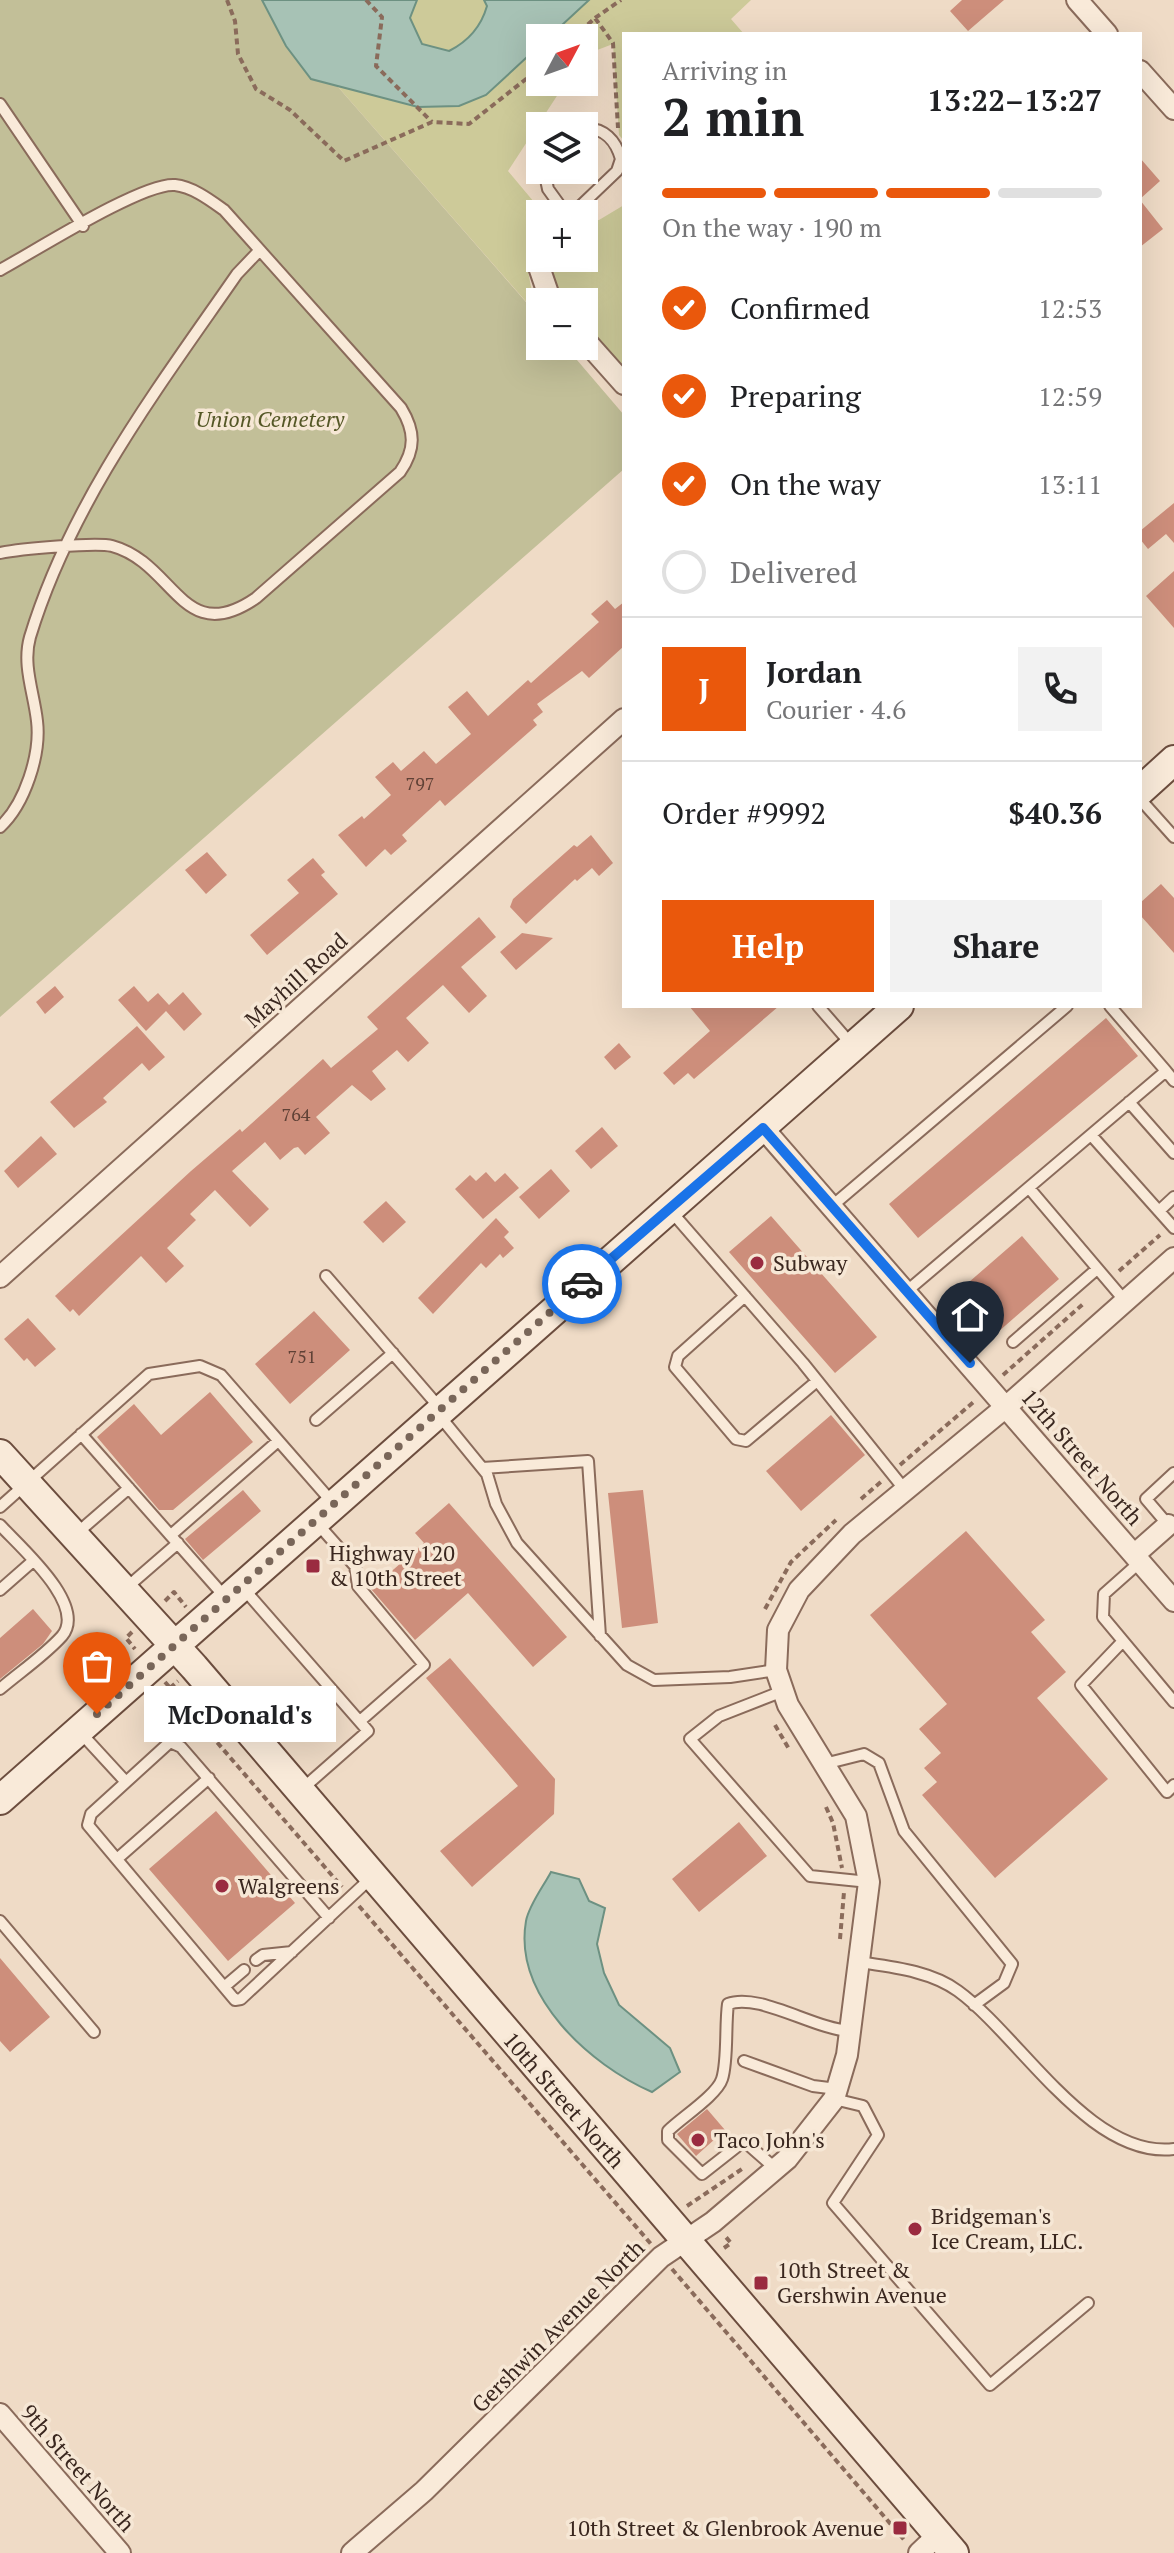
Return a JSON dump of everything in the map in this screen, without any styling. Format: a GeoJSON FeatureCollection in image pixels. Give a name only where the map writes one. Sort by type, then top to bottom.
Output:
{"type":"FeatureCollection","features":[{"type":"Feature","properties":{"kind":"main road"},"geometry":{"type":"LineString","coordinates":[[1142,789],[1174,760]]}},
{"type":"Feature","properties":{"kind":"main road"},"geometry":{"type":"LineString","coordinates":[[0,1800],[897,1008]]}},
{"type":"Feature","properties":{"kind":"main road","name":"10th Street North"},"geometry":{"type":"LineString","coordinates":[[0,1454],[175,1645],[685,2241],[930,2546]]}},
{"type":"Feature","properties":{"kind":"street"},"geometry":{"type":"LineString","coordinates":[[1077,0],[1105,32]]}},
{"type":"Feature","properties":{"kind":"street"},"geometry":{"type":"LineString","coordinates":[[1142,73],[1174,109]]}},
{"type":"Feature","properties":{"kind":"street"},"geometry":{"type":"LineString","coordinates":[[598,355],[622,382]]}},
{"type":"Feature","properties":{"kind":"street","name":"Mayhill Road"},"geometry":{"type":"LineString","coordinates":[[0,1277],[622,721]]}},
{"type":"Feature","properties":{"kind":"street","name":"12th Street North"},"geometry":{"type":"LineString","coordinates":[[763,1128],[1174,1601]]}},
{"type":"Feature","properties":{"kind":"street","name":"Gershwin Avenue North"},"geometry":{"type":"LineString","coordinates":[[352,2553],[424,2491],[661,2257],[713,2222],[776,2169],[835,2094],[850,2031],[869,1882],[856,1816],[788,1705],[773,1694],[778,1630],[799,1590],[852,1534],[1007,1406],[1174,1258]]}},
{"type":"Feature","properties":{"kind":"street"},"geometry":{"type":"LineString","coordinates":[[1137,1558],[1171,1529]]}},
{"type":"Feature","properties":{"kind":"street","name":"9th Street North"},"geometry":{"type":"LineString","coordinates":[[0,2414],[120,2553]]}},
{"type":"Feature","properties":{"kind":"lane"},"geometry":{"type":"LineString","coordinates":[[0,104],[83,226]]}},
{"type":"Feature","properties":{"kind":"lane"},"geometry":{"type":"LineString","coordinates":[[587,200],[617,171],[621,159],[608,136],[598,129]]}},
{"type":"Feature","properties":{"kind":"lane"},"geometry":{"type":"LineString","coordinates":[[0,270],[147,188],[176,185],[202,195],[224,210],[258,252],[401,408],[411,424],[414,441],[410,457],[400,472],[234,614],[210,616],[192,610],[143,560],[110,545],[0,553]]}},
{"type":"Feature","properties":{"kind":"lane"},"geometry":{"type":"LineString","coordinates":[[0,827],[24,791],[35,756],[38,723],[28,677],[29,640],[67,548],[105,466],[237,274],[258,252]]}},
{"type":"Feature","properties":{"kind":"lane"},"geometry":{"type":"LineString","coordinates":[[1142,801],[1174,837]]}},
{"type":"Feature","properties":{"kind":"lane"},"geometry":{"type":"LineString","coordinates":[[820,1008],[854,1047]]}},
{"type":"Feature","properties":{"kind":"lane"},"geometry":{"type":"LineString","coordinates":[[832,1206],[1065,1008]]}},
{"type":"Feature","properties":{"kind":"lane"},"geometry":{"type":"LineString","coordinates":[[1112,1008],[1174,1081]]}},
{"type":"Feature","properties":{"kind":"lane"},"geometry":{"type":"LineString","coordinates":[[907,1291],[1166,1071]]}},
{"type":"Feature","properties":{"kind":"lane"},"geometry":{"type":"LineString","coordinates":[[1129,1102],[1174,1153]]}},
{"type":"Feature","properties":{"kind":"lane"},"geometry":{"type":"LineString","coordinates":[[1091,1135],[1173,1226]]}},
{"type":"Feature","properties":{"kind":"lane"},"geometry":{"type":"LineString","coordinates":[[1029,1188],[1125,1301]]}},
{"type":"Feature","properties":{"kind":"lane"},"geometry":{"type":"LineString","coordinates":[[1159,1211],[1174,1197]]}},
{"type":"Feature","properties":{"kind":"lane"},"geometry":{"type":"LineString","coordinates":[[669,1208],[817,1381],[905,1490]]}},
{"type":"Feature","properties":{"kind":"lane"},"geometry":{"type":"LineString","coordinates":[[1013,1342],[1097,1269]]}},
{"type":"Feature","properties":{"kind":"lane"},"geometry":{"type":"LineString","coordinates":[[326,1276],[393,1353],[482,1468],[517,1543],[627,1665],[654,1680],[730,1677],[776,1670]]}},
{"type":"Feature","properties":{"kind":"lane"},"geometry":{"type":"LineString","coordinates":[[745,1296],[678,1356],[675,1367],[736,1439],[746,1441],[817,1381]]}},
{"type":"Feature","properties":{"kind":"lane"},"geometry":{"type":"LineString","coordinates":[[316,1420],[393,1353]]}},
{"type":"Feature","properties":{"kind":"lane"},"geometry":{"type":"LineString","coordinates":[[0,1507],[149,1374],[200,1366],[221,1375],[278,1441],[355,1566],[358,1586],[424,1665],[360,1721]]}},
{"type":"Feature","properties":{"kind":"lane"},"geometry":{"type":"LineString","coordinates":[[81,1434],[174,1539],[234,1592],[368,1731],[300,1791]]}},
{"type":"Feature","properties":{"kind":"lane"},"geometry":{"type":"LineString","coordinates":[[124,1590],[278,1441]]}},
{"type":"Feature","properties":{"kind":"lane"},"geometry":{"type":"LineString","coordinates":[[482,1468],[588,1461],[600,1638]]}},
{"type":"Feature","properties":{"kind":"lane"},"geometry":{"type":"LineString","coordinates":[[1171,1529],[1146,1499],[1174,1473]]}},
{"type":"Feature","properties":{"kind":"lane"},"geometry":{"type":"LineString","coordinates":[[74,1536],[129,1488]]}},
{"type":"Feature","properties":{"kind":"lane"},"geometry":{"type":"LineString","coordinates":[[0,1525],[60,1592],[68,1614],[64,1634],[0,1689]]}},
{"type":"Feature","properties":{"kind":"lane"},"geometry":{"type":"LineString","coordinates":[[1137,1558],[1104,1594],[1101,1606],[1103,1617],[1174,1702]]}},
{"type":"Feature","properties":{"kind":"lane"},"geometry":{"type":"LineString","coordinates":[[0,1590],[33,1561]]}},
{"type":"Feature","properties":{"kind":"lane"},"geometry":{"type":"LineString","coordinates":[[1123,1641],[1081,1685],[1167,1792],[1174,1785]]}},
{"type":"Feature","properties":{"kind":"lane"},"geometry":{"type":"LineString","coordinates":[[773,1694],[719,1716],[690,1739],[810,1876],[869,1882]]}},
{"type":"Feature","properties":{"kind":"lane"},"geometry":{"type":"LineString","coordinates":[[79,1730],[125,1781]]}},
{"type":"Feature","properties":{"kind":"lane"},"geometry":{"type":"LineString","coordinates":[[329,1918],[181,1747],[170,1742],[91,1814],[88,1825],[235,2000],[241,1999],[329,1918],[372,1877]]}},
{"type":"Feature","properties":{"kind":"lane"},"geometry":{"type":"LineString","coordinates":[[824,1764],[864,1754],[879,1763],[904,1831],[1012,1964],[1004,1983],[974,2005]]}},
{"type":"Feature","properties":{"kind":"lane"},"geometry":{"type":"LineString","coordinates":[[117,1859],[209,1778]]}},
{"type":"Feature","properties":{"kind":"lane"},"geometry":{"type":"LineString","coordinates":[[0,1921],[94,2032]]}},
{"type":"Feature","properties":{"kind":"lane"},"geometry":{"type":"LineString","coordinates":[[256,1960],[263,1955],[292,1952]]}},
{"type":"Feature","properties":{"kind":"lane"},"geometry":{"type":"LineString","coordinates":[[859,1962],[933,1978],[956,1989],[1100,2126],[1131,2145],[1158,2151],[1174,2149]]}},
{"type":"Feature","properties":{"kind":"lane"},"geometry":{"type":"LineString","coordinates":[[224,1987],[244,1970]]}},
{"type":"Feature","properties":{"kind":"lane"},"geometry":{"type":"LineString","coordinates":[[776,2169],[744,2141],[702,2174],[668,2140],[668,2131],[692,2107],[712,2094],[722,2079],[728,2004],[749,2001],[832,2030],[850,2031]]}},
{"type":"Feature","properties":{"kind":"lane"},"geometry":{"type":"LineString","coordinates":[[744,2061],[863,2106],[878,2135],[833,2203],[990,2385],[1088,2303]]}},
{"type":"Feature","properties":{"kind":"path"},"geometry":{"type":"LineString","coordinates":[[227,0],[235,21],[238,54],[256,89],[290,110],[344,161],[432,122],[469,124],[526,79]]}},
{"type":"Feature","properties":{"kind":"path"},"geometry":{"type":"LineString","coordinates":[[366,0],[382,17],[376,66],[432,122]]}},
{"type":"Feature","properties":{"kind":"path"},"geometry":{"type":"LineString","coordinates":[[588,24],[621,0]]}},
{"type":"Feature","properties":{"kind":"path"},"geometry":{"type":"LineString","coordinates":[[595,18],[613,43],[619,135]]}},
{"type":"Feature","properties":{"kind":"path"},"geometry":{"type":"LineString","coordinates":[[858,1501],[1173,1226]]}},
{"type":"Feature","properties":{"kind":"path"},"geometry":{"type":"LineString","coordinates":[[763,1612],[791,1562],[847,1510]]}},
{"type":"Feature","properties":{"kind":"path"},"geometry":{"type":"LineString","coordinates":[[170,1688],[661,2257],[930,2546]]}},
{"type":"Feature","properties":{"kind":"path"},"geometry":{"type":"LineString","coordinates":[[773,1694],[792,1753]]}},
{"type":"Feature","properties":{"kind":"path"},"geometry":{"type":"LineString","coordinates":[[823,1801],[833,1823],[843,1879],[839,1946]]}},
{"type":"Feature","properties":{"kind":"path"},"geometry":{"type":"LineString","coordinates":[[694,2201],[702,2199],[760,2153]]}},
{"type":"Feature","properties":{"kind":"shaded area"},"geometry":{"type":"Polygon","coordinates":[[[262,0],[751,0],[731,19],[742,32],[622,32],[622,139],[619,135],[613,44],[598,50],[598,24],[526,24],[526,96],[557,96],[546,112],[526,112],[526,143],[508,171],[532,200],[526,200],[531,288],[526,288],[526,302],[262,0]]]}},
{"type":"Feature","properties":{"kind":"shaded area"},"geometry":{"type":"Polygon","coordinates":[[[262,0],[417,0],[410,18],[422,44],[449,51],[463,43],[478,27],[487,6],[484,0],[589,0],[563,24],[526,24],[526,58],[486,95],[459,106],[418,107],[311,79],[286,46],[262,0]]]}},
{"type":"Feature","properties":{"kind":"shaded area"},"geometry":{"type":"Polygon","coordinates":[[[622,206],[621,364],[598,338],[598,288],[556,288],[553,272],[598,272],[598,220],[622,206]]]}},
{"type":"Feature","properties":{"kind":"shaded area"},"geometry":{"type":"Polygon","coordinates":[[[551,1872],[579,1879],[589,1901],[605,1908],[597,1944],[604,1973],[619,2005],[670,2048],[680,2072],[652,2092],[628,2080],[581,2046],[544,2001],[531,1976],[525,1949],[526,1921],[551,1872]]]}},
{"type":"Feature","properties":{"kind":"green space","name":"Union Cemetery"},"geometry":{"type":"Polygon","coordinates":[[[0,0],[262,0],[526,302],[526,360],[577,360],[622,413],[622,471],[0,1017],[0,0]]]}},
{"type":"Feature","properties":{"kind":"building"},"geometry":{"type":"Polygon","coordinates":[[[962,0],[1004,0],[968,31],[950,11],[962,0]]]}},
{"type":"Feature","properties":{"kind":"building"},"geometry":{"type":"Polygon","coordinates":[[[1142,160],[1160,181],[1142,197],[1142,160]]]}},
{"type":"Feature","properties":{"kind":"building"},"geometry":{"type":"Polygon","coordinates":[[[1142,203],[1163,229],[1142,245],[1142,203]]]}},
{"type":"Feature","properties":{"kind":"building"},"geometry":{"type":"Polygon","coordinates":[[[1174,503],[1174,543],[1166,534],[1148,549],[1142,542],[1142,529],[1174,503]]]}},
{"type":"Feature","properties":{"kind":"building"},"geometry":{"type":"Polygon","coordinates":[[[1174,571],[1174,628],[1146,596],[1174,571]]]}},
{"type":"Feature","properties":{"kind":"building"},"geometry":{"type":"Polygon","coordinates":[[[607,600],[615,609],[622,604],[622,648],[589,678],[582,671],[537,704],[543,712],[533,720],[537,725],[445,806],[440,800],[402,835],[407,841],[391,855],[385,849],[366,867],[338,835],[362,816],[364,819],[391,795],[375,777],[393,762],[401,771],[424,751],[436,764],[471,734],[448,707],[467,691],[488,716],[528,680],[531,683],[599,622],[591,614],[607,600]]]}},
{"type":"Feature","properties":{"kind":"building"},"geometry":{"type":"Polygon","coordinates":[[[591,835],[613,863],[599,876],[592,868],[577,881],[575,879],[526,924],[510,907],[513,899],[574,845],[577,847],[591,835]]]}},
{"type":"Feature","properties":{"kind":"building"},"geometry":{"type":"Polygon","coordinates":[[[207,852],[227,875],[206,894],[185,870],[207,852]]]}},
{"type":"Feature","properties":{"kind":"building"},"geometry":{"type":"Polygon","coordinates":[[[313,858],[325,872],[321,875],[338,894],[267,955],[250,935],[299,893],[287,880],[313,858]]]}},
{"type":"Feature","properties":{"kind":"building"},"geometry":{"type":"Polygon","coordinates":[[[1161,884],[1174,898],[1174,953],[1142,917],[1142,901],[1161,884]]]}},
{"type":"Feature","properties":{"kind":"building"},"geometry":{"type":"Polygon","coordinates":[[[479,917],[496,937],[461,967],[487,996],[469,1013],[443,985],[406,1018],[429,1043],[408,1062],[397,1050],[372,1071],[386,1089],[371,1101],[352,1085],[316,1117],[330,1133],[305,1155],[298,1147],[280,1160],[265,1142],[232,1171],[269,1209],[250,1227],[215,1190],[190,1214],[196,1220],[167,1248],[184,1266],[166,1283],[141,1256],[79,1316],[73,1309],[70,1312],[55,1296],[191,1171],[240,1129],[242,1132],[323,1059],[331,1068],[378,1029],[367,1017],[479,917]]]}},
{"type":"Feature","properties":{"kind":"building"},"geometry":{"type":"Polygon","coordinates":[[[522,933],[553,938],[516,970],[500,952],[522,933]]]}},
{"type":"Feature","properties":{"kind":"building"},"geometry":{"type":"Polygon","coordinates":[[[55,986],[64,997],[45,1014],[36,1002],[55,986]]]}},
{"type":"Feature","properties":{"kind":"building"},"geometry":{"type":"Polygon","coordinates":[[[134,986],[148,1002],[158,993],[169,1005],[183,992],[202,1014],[184,1031],[166,1011],[146,1031],[118,1000],[134,986]]]}},
{"type":"Feature","properties":{"kind":"building"},"geometry":{"type":"Polygon","coordinates":[[[691,1008],[777,1008],[694,1079],[688,1073],[674,1085],[663,1073],[710,1031],[691,1008]]]}},
{"type":"Feature","properties":{"kind":"building"},"geometry":{"type":"Polygon","coordinates":[[[1106,1018],[1138,1056],[918,1238],[889,1204],[1106,1018]]]}},
{"type":"Feature","properties":{"kind":"building"},"geometry":{"type":"Polygon","coordinates":[[[137,1026],[165,1057],[149,1071],[142,1063],[103,1098],[107,1102],[74,1128],[50,1102],[137,1026]]]}},
{"type":"Feature","properties":{"kind":"building"},"geometry":{"type":"Polygon","coordinates":[[[619,1043],[631,1057],[615,1070],[604,1057],[619,1043]]]}},
{"type":"Feature","properties":{"kind":"building"},"geometry":{"type":"Polygon","coordinates":[[[602,1127],[618,1146],[591,1169],[575,1151],[602,1127]]]}},
{"type":"Feature","properties":{"kind":"building"},"geometry":{"type":"Polygon","coordinates":[[[41,1136],[57,1154],[18,1188],[4,1171],[41,1136]]]}},
{"type":"Feature","properties":{"kind":"building"},"geometry":{"type":"Polygon","coordinates":[[[551,1169],[570,1191],[539,1219],[519,1197],[551,1169]]]}},
{"type":"Feature","properties":{"kind":"building"},"geometry":{"type":"Polygon","coordinates":[[[486,1172],[495,1182],[505,1173],[519,1188],[483,1219],[455,1189],[470,1175],[476,1181],[486,1172]]]}},
{"type":"Feature","properties":{"kind":"building"},"geometry":{"type":"Polygon","coordinates":[[[386,1201],[406,1222],[383,1243],[363,1222],[386,1201]]]}},
{"type":"Feature","properties":{"kind":"building"},"geometry":{"type":"Polygon","coordinates":[[[771,1216],[877,1337],[835,1373],[729,1252],[771,1216]]]}},
{"type":"Feature","properties":{"kind":"building"},"geometry":{"type":"Polygon","coordinates":[[[496,1218],[509,1232],[504,1237],[514,1248],[503,1258],[500,1254],[486,1268],[481,1263],[433,1314],[418,1298],[496,1218]]]}},
{"type":"Feature","properties":{"kind":"building"},"geometry":{"type":"Polygon","coordinates":[[[1022,1236],[1059,1279],[998,1332],[961,1289],[1022,1236]]]}},
{"type":"Feature","properties":{"kind":"building"},"geometry":{"type":"Polygon","coordinates":[[[314,1311],[350,1350],[290,1404],[255,1364],[314,1311]]]}},
{"type":"Feature","properties":{"kind":"building"},"geometry":{"type":"Polygon","coordinates":[[[28,1318],[56,1349],[35,1367],[27,1358],[24,1361],[4,1339],[28,1318]]]}},
{"type":"Feature","properties":{"kind":"building"},"geometry":{"type":"Polygon","coordinates":[[[210,1392],[253,1442],[173,1510],[159,1510],[97,1437],[134,1404],[161,1435],[210,1392]]]}},
{"type":"Feature","properties":{"kind":"building"},"geometry":{"type":"Polygon","coordinates":[[[831,1415],[865,1455],[801,1511],[766,1471],[831,1415]]]}},
{"type":"Feature","properties":{"kind":"building"},"geometry":{"type":"Polygon","coordinates":[[[243,1490],[261,1511],[203,1560],[185,1539],[243,1490]]]}},
{"type":"Feature","properties":{"kind":"building"},"geometry":{"type":"Polygon","coordinates":[[[643,1490],[658,1623],[622,1628],[608,1493],[643,1490]]]}},
{"type":"Feature","properties":{"kind":"building"},"geometry":{"type":"Polygon","coordinates":[[[449,1503],[567,1637],[533,1667],[468,1593],[415,1640],[371,1589],[424,1543],[415,1533],[449,1503]]]}},
{"type":"Feature","properties":{"kind":"building"},"geometry":{"type":"Polygon","coordinates":[[[966,1531],[1045,1620],[1031,1632],[1066,1672],[1037,1698],[1108,1779],[995,1878],[922,1795],[937,1782],[924,1768],[941,1753],[919,1729],[947,1704],[870,1615],[966,1531]]]}},
{"type":"Feature","properties":{"kind":"building"},"geometry":{"type":"Polygon","coordinates":[[[33,1609],[52,1631],[43,1644],[0,1679],[0,1638],[33,1609]]]}},
{"type":"Feature","properties":{"kind":"building"},"geometry":{"type":"Polygon","coordinates":[[[450,1658],[555,1779],[554,1814],[472,1887],[440,1851],[518,1786],[426,1678],[450,1658]]]}},
{"type":"Feature","properties":{"kind":"building","name":"Walgreens"},"geometry":{"type":"Polygon","coordinates":[[[216,1811],[295,1903],[228,1961],[149,1869],[216,1811]]]}},
{"type":"Feature","properties":{"kind":"building"},"geometry":{"type":"Polygon","coordinates":[[[739,1822],[767,1856],[699,1912],[672,1879],[739,1822]]]}},
{"type":"Feature","properties":{"kind":"building"},"geometry":{"type":"Polygon","coordinates":[[[0,1958],[50,2017],[10,2052],[0,2041],[0,1958]]]}},
{"type":"Feature","properties":{"kind":"building","name":"Taco John's"},"geometry":{"type":"Polygon","coordinates":[[[707,2109],[725,2130],[696,2156],[677,2134],[707,2109]]]}},
{"type":"Feature","properties":{"kind":"way so far"},"geometry":{"type":"LineString","coordinates":[[97,1714],[582,1284]]}},
{"type":"Feature","properties":{"kind":"place","name":"Subway"},"geometry":{"type":"Point","coordinates":[757,1263]}},
{"type":"Feature","properties":{"kind":"place","name":"Highway 120 & 10th Street"},"geometry":{"type":"Point","coordinates":[313,1566]}},
{"type":"Feature","properties":{"kind":"place","name":"McDonald's"},"geometry":{"type":"Point","coordinates":[97,1714]}},
{"type":"Feature","properties":{"kind":"place","name":"Walgreens"},"geometry":{"type":"Point","coordinates":[222,1886]}},
{"type":"Feature","properties":{"kind":"place","name":"Taco John's"},"geometry":{"type":"Point","coordinates":[698,2140]}},
{"type":"Feature","properties":{"kind":"place","name":"Bridgeman's Ice Cream, LLC."},"geometry":{"type":"Point","coordinates":[915,2229]}},
{"type":"Feature","properties":{"kind":"place","name":"10th Street & Gershwin Avenue"},"geometry":{"type":"Point","coordinates":[761,2283]}},
{"type":"Feature","properties":{"kind":"place","name":"10th Street & Glenbrook Avenue"},"geometry":{"type":"Point","coordinates":[900,2528]}},
{"type":"Feature","properties":{"kind":"route"},"geometry":{"type":"LineString","coordinates":[[582,1284],[763,1128],[970,1363]]}}]}
